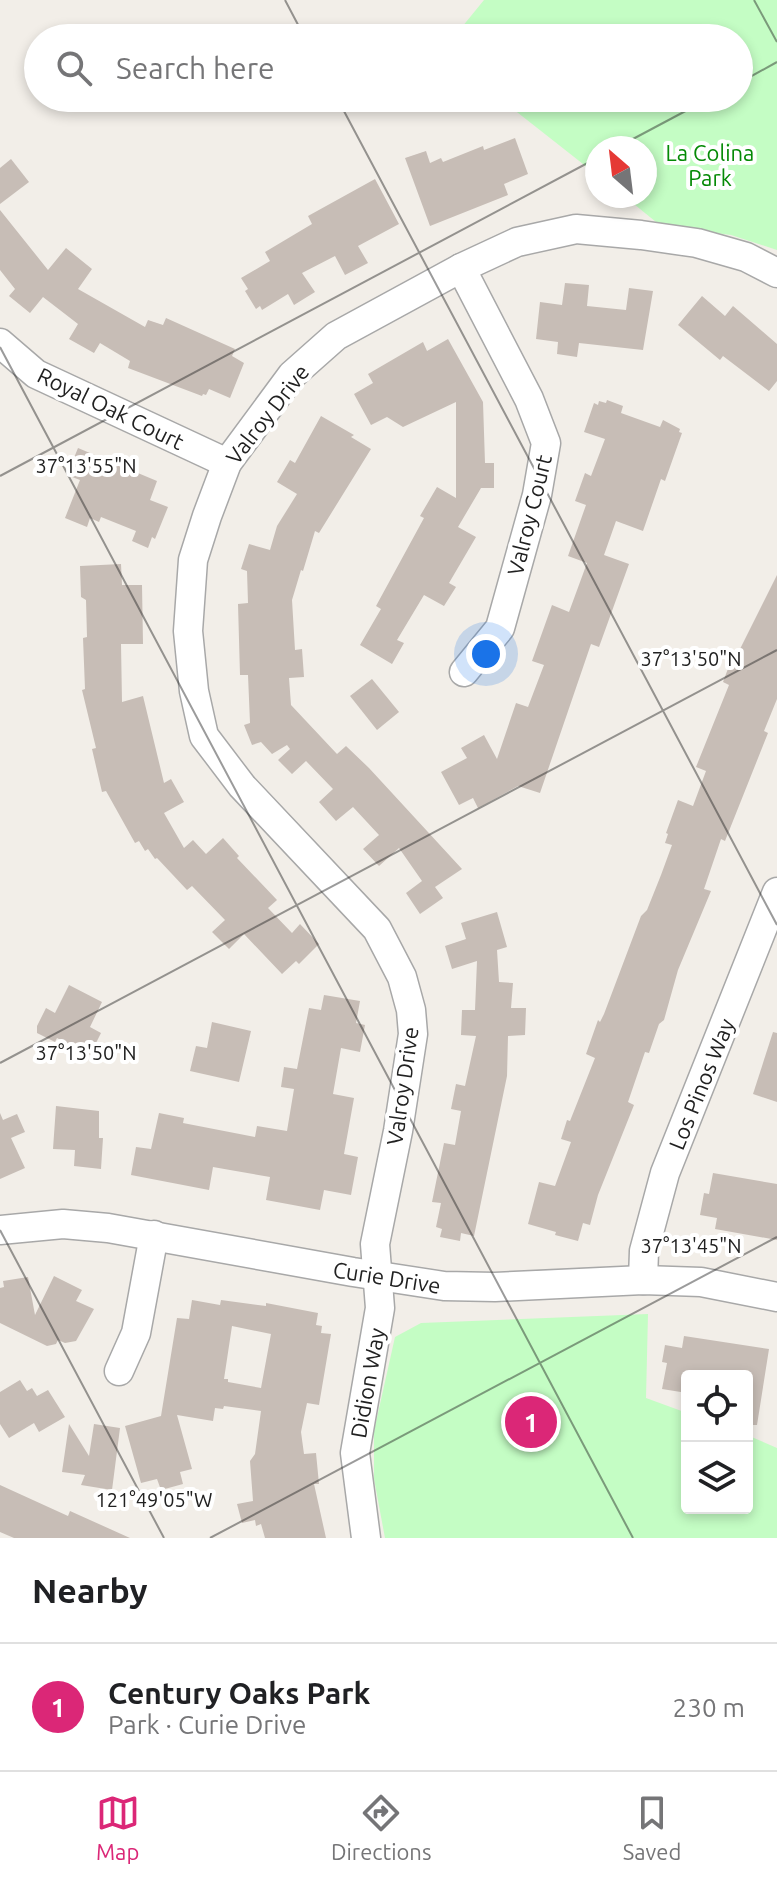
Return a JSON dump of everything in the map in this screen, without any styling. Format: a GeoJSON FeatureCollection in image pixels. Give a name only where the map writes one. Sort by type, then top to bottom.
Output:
{"type":"FeatureCollection","features":[{"type":"Feature","properties":{"kind":"street","name":"Valroy Drive"},"geometry":{"type":"LineString","coordinates":[[378,1276],[375,1244],[398,1131],[413,1034],[411,1010],[402,977],[377,929],[242,786],[204,736],[194,691],[188,631],[192,574],[198,546],[227,463],[292,375],[336,336],[461,268],[517,242],[576,229],[697,243],[746,257],[777,273]]}},
{"type":"Feature","properties":{"kind":"street","name":"Valroy Court"},"geometry":{"type":"LineString","coordinates":[[461,268],[529,399],[546,443],[537,495],[500,628],[464,672]]}},
{"type":"Feature","properties":{"kind":"street","name":"Royal Oak Court"},"geometry":{"type":"LineString","coordinates":[[0,343],[36,374],[227,463]]}},
{"type":"Feature","properties":{"kind":"street","name":"Los Pinos Way"},"geometry":{"type":"LineString","coordinates":[[643,1280],[644,1251],[665,1173],[777,892]]}},
{"type":"Feature","properties":{"kind":"street","name":"Curie Drive"},"geometry":{"type":"LineString","coordinates":[[0,1230],[63,1224],[154,1235],[444,1286],[495,1287],[643,1280],[701,1282],[777,1297]]}},
{"type":"Feature","properties":{"kind":"street"},"geometry":{"type":"LineString","coordinates":[[119,1371],[136,1333],[154,1235]]}},
{"type":"Feature","properties":{"kind":"street","name":"Didion Way"},"geometry":{"type":"LineString","coordinates":[[366,1538],[355,1453],[380,1308],[378,1276]]}},
{"type":"Feature","properties":{"kind":"green space","name":"La Colina Park"},"geometry":{"type":"Polygon","coordinates":[[[484,0],[777,0],[777,250],[731,235],[661,226],[639,208],[657,208],[657,136],[585,136],[585,166],[517,112],[753,112],[753,24],[464,24],[484,0]]]}},
{"type":"Feature","properties":{"kind":"green space"},"geometry":{"type":"Polygon","coordinates":[[[648,1314],[646,1398],[681,1411],[681,1514],[753,1514],[753,1438],[777,1448],[777,1538],[385,1538],[374,1479],[374,1431],[395,1337],[421,1323],[648,1314]]]}},
{"type":"Feature","properties":{"kind":"building"},"geometry":{"type":"Polygon","coordinates":[[[515,138],[528,174],[504,184],[508,195],[430,226],[405,158],[426,151],[430,163],[441,158],[443,162],[483,146],[484,150],[515,138]]]}},
{"type":"Feature","properties":{"kind":"building"},"geometry":{"type":"Polygon","coordinates":[[[11,159],[29,182],[0,204],[0,168],[11,159]]]}},
{"type":"Feature","properties":{"kind":"building"},"geometry":{"type":"Polygon","coordinates":[[[375,179],[399,224],[358,246],[368,263],[345,275],[335,256],[302,273],[315,292],[294,305],[288,294],[262,310],[260,306],[256,309],[241,278],[270,261],[265,252],[312,224],[308,216],[375,179]]]}},
{"type":"Feature","properties":{"kind":"building"},"geometry":{"type":"Polygon","coordinates":[[[0,210],[48,270],[66,248],[92,269],[78,289],[145,327],[148,320],[163,325],[166,318],[235,349],[232,356],[244,363],[230,398],[209,389],[202,396],[128,368],[130,361],[100,343],[94,353],[69,339],[78,324],[43,297],[30,313],[9,296],[15,289],[0,270],[0,210]]]}},
{"type":"Feature","properties":{"kind":"building"},"geometry":{"type":"Polygon","coordinates":[[[565,283],[589,285],[587,306],[626,310],[629,288],[653,291],[643,350],[579,343],[577,357],[557,354],[558,342],[536,339],[540,302],[562,305],[565,283]]]}},
{"type":"Feature","properties":{"kind":"building"},"geometry":{"type":"Polygon","coordinates":[[[702,296],[725,316],[733,306],[777,344],[777,381],[769,391],[723,356],[720,360],[678,325],[702,296]]]}},
{"type":"Feature","properties":{"kind":"building"},"geometry":{"type":"Polygon","coordinates":[[[448,339],[483,402],[485,463],[494,463],[494,488],[481,488],[458,527],[476,537],[449,583],[456,587],[444,606],[424,595],[397,640],[404,643],[392,664],[360,645],[381,609],[376,606],[424,518],[420,516],[437,487],[456,498],[456,402],[403,427],[387,417],[371,425],[354,394],[373,383],[368,374],[423,342],[427,351],[448,339]]]}},
{"type":"Feature","properties":{"kind":"building"},"geometry":{"type":"Polygon","coordinates":[[[607,400],[623,406],[621,413],[660,427],[663,420],[680,429],[682,433],[665,481],[661,479],[643,531],[616,521],[604,555],[629,564],[599,647],[591,644],[540,793],[518,786],[478,808],[473,798],[459,805],[441,772],[467,758],[461,748],[484,735],[497,759],[516,703],[528,707],[544,665],[532,661],[552,605],[569,612],[587,563],[568,556],[586,505],[575,501],[585,473],[591,476],[605,439],[584,432],[594,403],[598,405],[599,401],[606,403],[607,400]]]}},
{"type":"Feature","properties":{"kind":"building"},"geometry":{"type":"Polygon","coordinates":[[[321,416],[371,449],[319,533],[315,531],[301,570],[292,600],[295,650],[302,649],[304,677],[289,678],[291,705],[337,754],[346,746],[369,768],[462,869],[435,887],[443,898],[420,914],[406,893],[422,881],[399,848],[379,866],[363,849],[379,835],[353,807],[336,821],[319,802],[333,789],[306,761],[292,774],[278,760],[290,749],[287,745],[272,754],[261,742],[252,745],[244,725],[250,723],[248,675],[240,675],[238,604],[248,603],[247,571],[241,569],[249,544],[270,550],[277,526],[297,494],[277,482],[290,460],[295,463],[321,416]]]}},
{"type":"Feature","properties":{"kind":"building"},"geometry":{"type":"Polygon","coordinates":[[[78,448],[157,481],[150,500],[168,507],[148,548],[132,541],[136,531],[101,517],[99,522],[90,518],[87,527],[65,518],[80,480],[67,475],[78,448]]]}},
{"type":"Feature","properties":{"kind":"building"},"geometry":{"type":"Polygon","coordinates":[[[121,564],[122,585],[142,585],[143,644],[121,644],[122,702],[143,696],[164,783],[171,779],[184,802],[164,813],[184,848],[193,840],[206,854],[223,838],[239,856],[237,858],[277,900],[268,908],[292,933],[300,924],[319,944],[299,964],[296,961],[282,974],[244,934],[229,949],[212,932],[225,920],[192,886],[187,890],[148,849],[145,851],[139,841],[135,843],[106,791],[102,792],[92,749],[96,748],[82,690],[85,689],[83,638],[87,637],[86,600],[81,597],[80,566],[121,564]]]}},
{"type":"Feature","properties":{"kind":"building"},"geometry":{"type":"Polygon","coordinates":[[[777,575],[777,699],[764,731],[768,733],[725,841],[721,839],[704,889],[711,891],[678,970],[664,1020],[659,1024],[649,1053],[645,1052],[628,1102],[634,1105],[598,1195],[590,1225],[583,1223],[578,1241],[555,1235],[556,1232],[528,1224],[539,1182],[555,1186],[571,1142],[561,1139],[595,1058],[586,1054],[598,1020],[600,1022],[604,1014],[672,845],[665,843],[666,833],[678,800],[693,806],[706,771],[696,767],[729,685],[723,682],[732,658],[735,659],[777,575]]]}},
{"type":"Feature","properties":{"kind":"building"},"geometry":{"type":"Polygon","coordinates":[[[372,679],[399,712],[377,730],[350,696],[372,679]]]}},
{"type":"Feature","properties":{"kind":"building"},"geometry":{"type":"Polygon","coordinates":[[[497,912],[507,947],[497,950],[499,982],[513,983],[511,1008],[526,1008],[525,1035],[508,1036],[507,1076],[474,1236],[461,1233],[460,1241],[440,1237],[442,1229],[436,1227],[441,1203],[432,1202],[444,1143],[455,1145],[461,1111],[451,1109],[456,1084],[465,1086],[476,1036],[461,1035],[462,1010],[475,1010],[477,961],[452,969],[445,946],[466,939],[461,923],[497,912]]]}},
{"type":"Feature","properties":{"kind":"building"},"geometry":{"type":"Polygon","coordinates":[[[69,985],[102,1002],[90,1027],[101,1033],[90,1055],[57,1038],[55,1042],[37,1033],[46,1008],[55,1013],[69,985]]]}},
{"type":"Feature","properties":{"kind":"building"},"geometry":{"type":"Polygon","coordinates":[[[324,995],[360,1001],[356,1023],[365,1025],[360,1052],[341,1048],[333,1094],[354,1098],[344,1154],[358,1157],[351,1195],[324,1190],[320,1210],[266,1200],[270,1177],[213,1167],[209,1190],[131,1175],[136,1147],[151,1149],[159,1113],[184,1118],[183,1123],[255,1137],[257,1126],[287,1131],[294,1089],[281,1087],[284,1067],[297,1069],[309,1008],[321,1010],[324,995]]]}},
{"type":"Feature","properties":{"kind":"building"},"geometry":{"type":"Polygon","coordinates":[[[212,1022],[251,1031],[239,1082],[190,1071],[196,1046],[207,1048],[212,1022]]]}},
{"type":"Feature","properties":{"kind":"building"},"geometry":{"type":"Polygon","coordinates":[[[773,1032],[777,1033],[777,1102],[753,1094],[773,1032]]]}},
{"type":"Feature","properties":{"kind":"building"},"geometry":{"type":"Polygon","coordinates":[[[56,1106],[99,1111],[99,1138],[103,1138],[101,1169],[74,1166],[75,1150],[53,1149],[56,1106]]]}},
{"type":"Feature","properties":{"kind":"building"},"geometry":{"type":"Polygon","coordinates":[[[0,1113],[3,1120],[17,1114],[25,1132],[11,1138],[25,1168],[0,1179],[0,1113]]]}},
{"type":"Feature","properties":{"kind":"building"},"geometry":{"type":"Polygon","coordinates":[[[713,1173],[777,1184],[777,1240],[715,1229],[717,1218],[700,1215],[704,1193],[709,1194],[713,1173]]]}},
{"type":"Feature","properties":{"kind":"building"},"geometry":{"type":"Polygon","coordinates":[[[54,1276],[82,1290],[76,1301],[94,1309],[76,1341],[65,1343],[58,1340],[56,1344],[47,1346],[0,1323],[0,1288],[4,1287],[3,1281],[28,1277],[35,1315],[54,1276]]]}},
{"type":"Feature","properties":{"kind":"building"},"geometry":{"type":"Polygon","coordinates":[[[192,1300],[220,1305],[221,1300],[266,1306],[266,1303],[318,1313],[316,1325],[322,1326],[321,1333],[331,1334],[319,1405],[307,1403],[301,1432],[304,1454],[316,1453],[319,1484],[314,1484],[326,1538],[265,1538],[261,1524],[256,1526],[255,1520],[242,1523],[237,1504],[253,1501],[250,1461],[255,1454],[261,1411],[224,1406],[223,1409],[215,1408],[213,1421],[177,1415],[192,1469],[180,1472],[183,1484],[161,1490],[157,1479],[141,1483],[125,1426],[161,1416],[177,1318],[189,1319],[192,1300]],[[232,1326],[224,1379],[261,1388],[271,1334],[232,1326]]]}},
{"type":"Feature","properties":{"kind":"building"},"geometry":{"type":"Polygon","coordinates":[[[684,1336],[769,1349],[757,1425],[753,1425],[753,1370],[681,1370],[681,1392],[662,1389],[667,1363],[662,1362],[665,1345],[682,1348],[684,1336]]]}},
{"type":"Feature","properties":{"kind":"building"},"geometry":{"type":"Polygon","coordinates":[[[20,1380],[27,1391],[32,1388],[37,1396],[48,1390],[65,1417],[39,1432],[34,1423],[9,1438],[0,1424],[0,1392],[20,1380]]]}},
{"type":"Feature","properties":{"kind":"building"},"geometry":{"type":"Polygon","coordinates":[[[69,1424],[89,1456],[94,1424],[120,1428],[112,1490],[81,1485],[85,1475],[62,1472],[69,1424]]]}},
{"type":"Feature","properties":{"kind":"building"},"geometry":{"type":"Polygon","coordinates":[[[0,1485],[68,1516],[70,1511],[130,1538],[14,1538],[0,1532],[0,1485]]]}},
{"type":"Feature","properties":{"kind":"place","name":"Century Oaks Park"},"geometry":{"type":"Point","coordinates":[531,1422]}}]}
